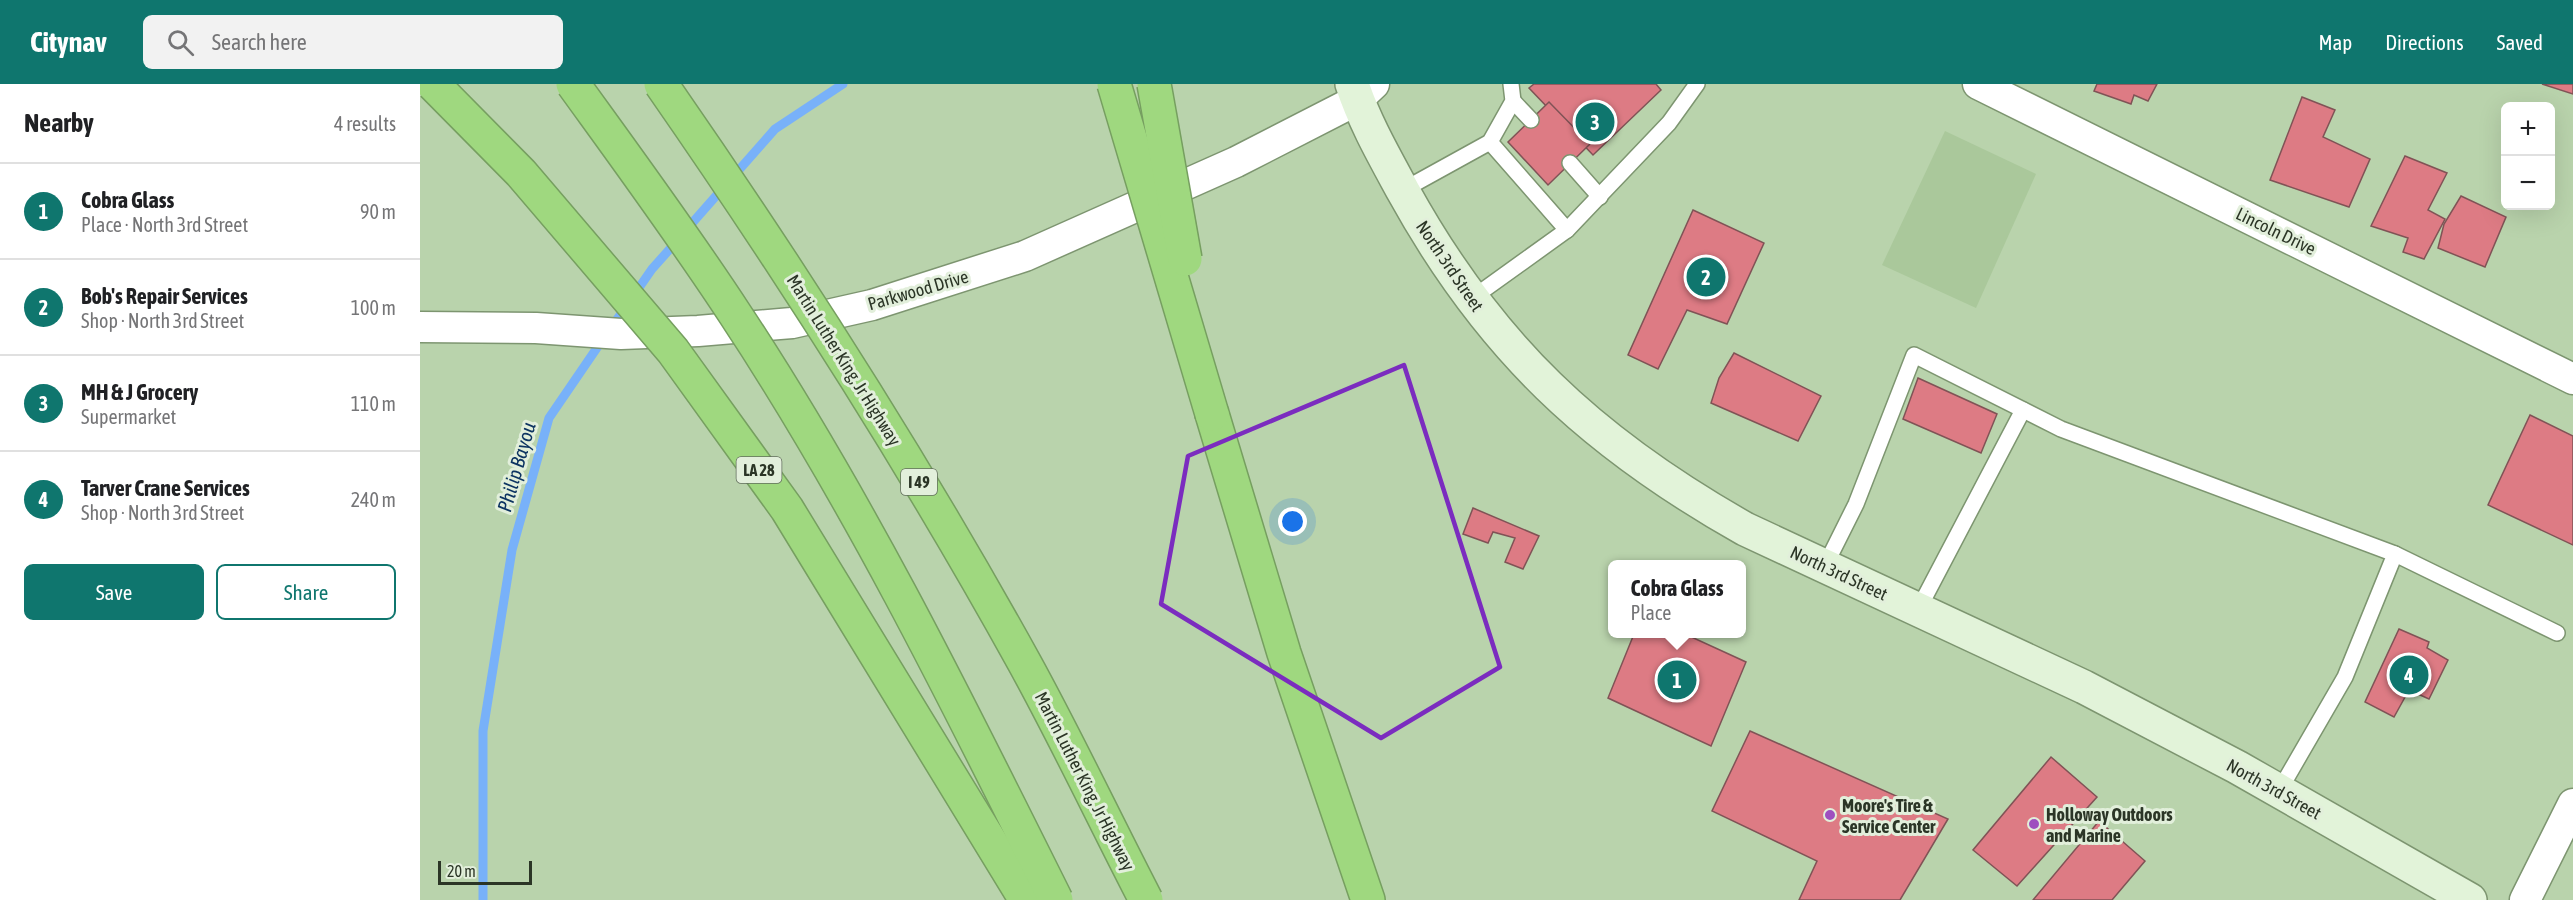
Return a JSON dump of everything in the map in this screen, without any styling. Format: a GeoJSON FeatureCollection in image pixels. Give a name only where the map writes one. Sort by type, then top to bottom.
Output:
{"type":"FeatureCollection","features":[{"type":"Feature","properties":{"kind":"highway","name":"LA 28"},"geometry":{"type":"LineString","coordinates":[[433,84],[521,173],[673,351],[787,509],[1026,900]]}},
{"type":"Feature","properties":{"kind":"highway"},"geometry":{"type":"LineString","coordinates":[[573,84],[736,315],[810,435],[885,564],[952,691],[1056,900]]}},
{"type":"Feature","properties":{"kind":"highway","name":"Martin Luther King, Jr Highway"},"geometry":{"type":"LineString","coordinates":[[661,84],[730,183],[872,401],[1025,663],[1146,900]]}},
{"type":"Feature","properties":{"kind":"highway"},"geometry":{"type":"LineString","coordinates":[[1114,84],[1284,653],[1368,900]]}},
{"type":"Feature","properties":{"kind":"highway"},"geometry":{"type":"LineString","coordinates":[[1154,84],[1212,414]]}},
{"type":"Feature","properties":{"kind":"main road","name":"North 3rd Street"},"geometry":{"type":"LineString","coordinates":[[1361,89],[1402,190],[1424,230],[1470,299],[1534,373],[1634,461],[1745,530],[2084,687],[2279,791],[2470,900]]}},
{"type":"Feature","properties":{"kind":"street","name":"Lincoln Drive"},"geometry":{"type":"LineString","coordinates":[[1978,84],[2573,379]]}},
{"type":"Feature","properties":{"kind":"street","name":"Parkwood Drive"},"geometry":{"type":"LineString","coordinates":[[420,327],[536,328],[621,334],[698,331],[792,323],[872,305],[1026,256],[1236,162],[1361,89]]}},
{"type":"Feature","properties":{"kind":"street"},"geometry":{"type":"LineString","coordinates":[[2525,900],[2573,804]]}},
{"type":"Feature","properties":{"kind":"lane"},"geometry":{"type":"LineString","coordinates":[[1402,190],[1490,142],[1513,101],[1511,84]]}},
{"type":"Feature","properties":{"kind":"lane"},"geometry":{"type":"LineString","coordinates":[[1470,299],[1567,230],[1669,123],[1697,84]]}},
{"type":"Feature","properties":{"kind":"lane"},"geometry":{"type":"LineString","coordinates":[[1513,101],[1531,120]]}},
{"type":"Feature","properties":{"kind":"lane"},"geometry":{"type":"LineString","coordinates":[[1490,142],[1567,230]]}},
{"type":"Feature","properties":{"kind":"lane"},"geometry":{"type":"LineString","coordinates":[[1570,163],[1600,197]]}},
{"type":"Feature","properties":{"kind":"lane"},"geometry":{"type":"LineString","coordinates":[[1825,566],[1856,504],[1914,355],[2061,429],[2394,554],[2557,633]]}},
{"type":"Feature","properties":{"kind":"lane"},"geometry":{"type":"LineString","coordinates":[[1918,610],[2023,410]]}},
{"type":"Feature","properties":{"kind":"lane"},"geometry":{"type":"LineString","coordinates":[[2279,791],[2345,677],[2394,554]]}},
{"type":"Feature","properties":{"kind":"highlighted area"},"geometry":{"type":"Polygon","coordinates":[[[1404,365],[1500,667],[1381,738],[1161,604],[1188,456],[1404,365]]]}},
{"type":"Feature","properties":{"kind":"shaded area"},"geometry":{"type":"Polygon","coordinates":[[[1945,131],[2036,174],[1976,308],[1882,265],[1945,131]]]}},
{"type":"Feature","properties":{"kind":"building"},"geometry":{"type":"Polygon","coordinates":[[[1534,84],[1656,84],[1661,90],[1593,155],[1529,88],[1534,84]]]}},
{"type":"Feature","properties":{"kind":"building"},"geometry":{"type":"Polygon","coordinates":[[[2097,84],[2157,84],[2148,101],[2134,95],[2131,104],[2094,91],[2097,84]]]}},
{"type":"Feature","properties":{"kind":"building"},"geometry":{"type":"Polygon","coordinates":[[[2542,84],[2573,84],[2573,94],[2542,84]]]}},
{"type":"Feature","properties":{"kind":"building"},"geometry":{"type":"Polygon","coordinates":[[[2302,97],[2335,110],[2323,137],[2370,159],[2349,207],[2270,180],[2302,97]]]}},
{"type":"Feature","properties":{"kind":"building"},"geometry":{"type":"Polygon","coordinates":[[[1549,102],[1590,144],[1548,185],[1508,142],[1549,102]]]}},
{"type":"Feature","properties":{"kind":"building"},"geometry":{"type":"Polygon","coordinates":[[[2405,156],[2447,173],[2428,210],[2445,219],[2424,259],[2403,252],[2408,238],[2371,226],[2405,156]]]}},
{"type":"Feature","properties":{"kind":"building"},"geometry":{"type":"Polygon","coordinates":[[[2461,196],[2506,217],[2485,267],[2438,248],[2444,224],[2461,196]]]}},
{"type":"Feature","properties":{"kind":"building"},"geometry":{"type":"Polygon","coordinates":[[[1693,210],[1764,243],[1727,324],[1687,310],[1658,369],[1628,355],[1693,210]]]}},
{"type":"Feature","properties":{"kind":"building"},"geometry":{"type":"Polygon","coordinates":[[[1734,353],[1821,396],[1798,441],[1711,403],[1719,378],[1734,353]]]}},
{"type":"Feature","properties":{"kind":"building"},"geometry":{"type":"Polygon","coordinates":[[[1918,378],[1997,414],[1981,453],[1903,419],[1918,378]]]}},
{"type":"Feature","properties":{"kind":"building"},"geometry":{"type":"Polygon","coordinates":[[[2530,415],[2573,436],[2573,545],[2488,505],[2530,415]]]}},
{"type":"Feature","properties":{"kind":"building"},"geometry":{"type":"Polygon","coordinates":[[[1473,508],[1539,536],[1523,569],[1505,562],[1515,538],[1493,532],[1488,543],[1463,534],[1473,508]]]}},
{"type":"Feature","properties":{"kind":"building"},"geometry":{"type":"Polygon","coordinates":[[[2399,629],[2429,642],[2427,648],[2448,660],[2429,699],[2409,690],[2394,717],[2365,702],[2399,629]]]}},
{"type":"Feature","properties":{"kind":"building"},"geometry":{"type":"Polygon","coordinates":[[[1632,638],[1694,638],[1746,662],[1711,746],[1608,698],[1632,638]]]}},
{"type":"Feature","properties":{"kind":"building","name":"Moore's Tire & Service Center"},"geometry":{"type":"Polygon","coordinates":[[[1750,731],[1948,819],[1900,900],[1799,900],[1817,861],[1712,811],[1750,731]]]}},
{"type":"Feature","properties":{"kind":"building","name":"Holloway Outdoors and Marine"},"geometry":{"type":"Polygon","coordinates":[[[2051,757],[2097,797],[2017,886],[1973,850],[2051,757]]]}},
{"type":"Feature","properties":{"kind":"building"},"geometry":{"type":"Polygon","coordinates":[[[2099,821],[2145,861],[2112,900],[2033,900],[2099,821]]]}},
{"type":"Feature","properties":{"kind":"waterway","name":"Philip Bayou"},"geometry":{"type":"LineString","coordinates":[[686,230],[775,129],[843,84]]}},
{"type":"Feature","properties":{"kind":"waterway","name":"Philip Bayou"},"geometry":{"type":"LineString","coordinates":[[611,328],[652,269],[677,241]]}},
{"type":"Feature","properties":{"kind":"waterway","name":"Philip Bayou"},"geometry":{"type":"LineString","coordinates":[[483,900],[483,731],[512,550],[549,418],[603,339]]}},
{"type":"Feature","properties":{"kind":"place","name":"MH & J Grocery"},"geometry":{"type":"Point","coordinates":[1595,122]}},
{"type":"Feature","properties":{"kind":"place","name":"Bob's Repair Services"},"geometry":{"type":"Point","coordinates":[1706,277]}},
{"type":"Feature","properties":{"kind":"place","name":"Tarver Crane Services"},"geometry":{"type":"Point","coordinates":[2409,675]}},
{"type":"Feature","properties":{"kind":"place","name":"Cobra Glass"},"geometry":{"type":"Point","coordinates":[1677,680]}},
{"type":"Feature","properties":{"kind":"place","name":"Moore's Tire & Service Center"},"geometry":{"type":"Point","coordinates":[1830,815]}},
{"type":"Feature","properties":{"kind":"place","name":"Holloway Outdoors and Marine"},"geometry":{"type":"Point","coordinates":[2034,824]}}]}
